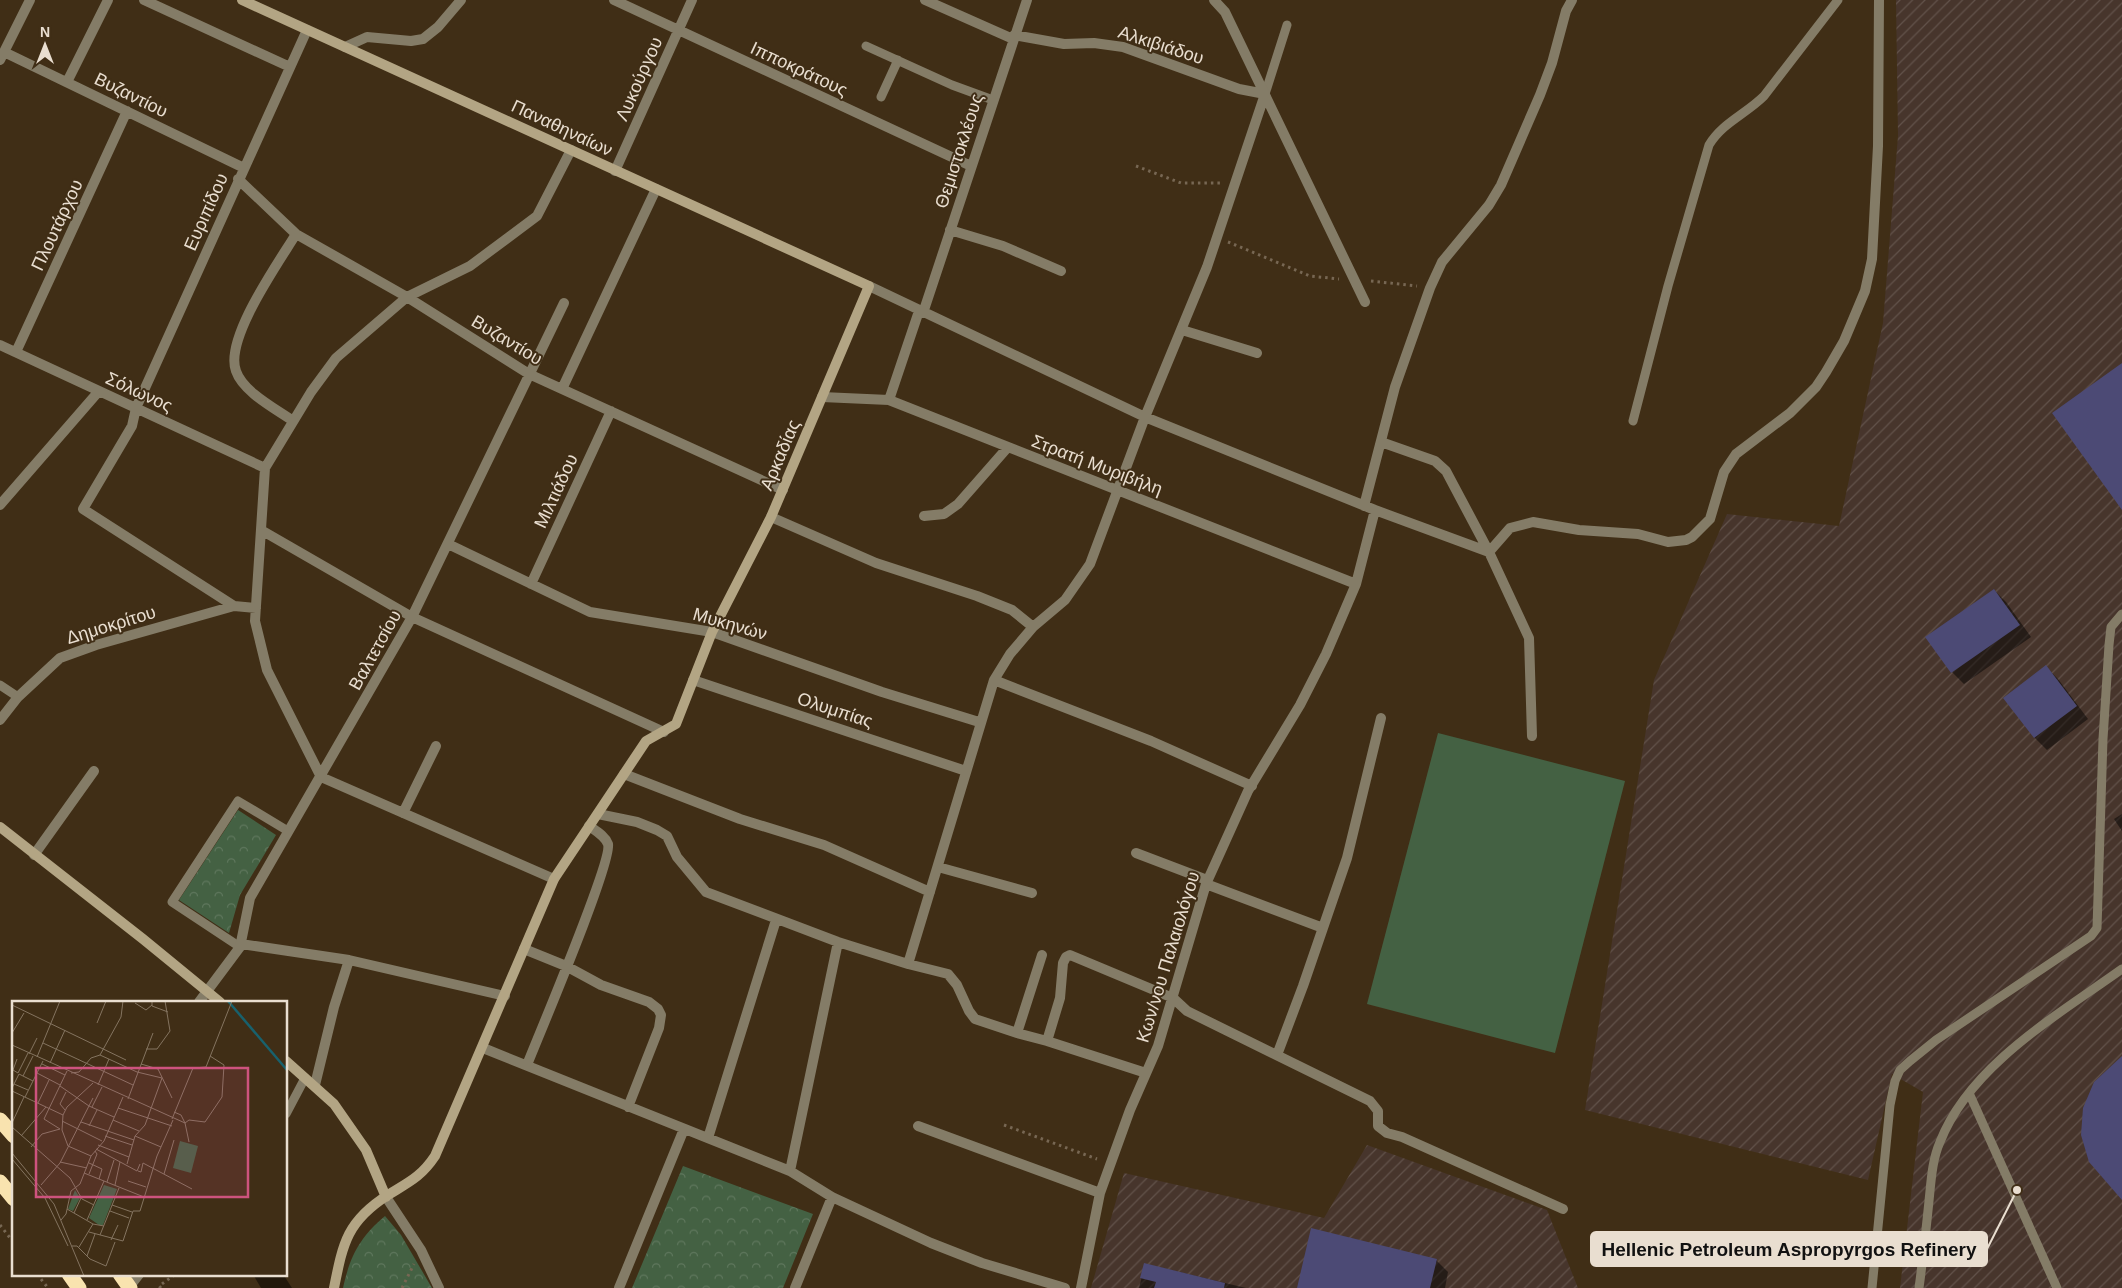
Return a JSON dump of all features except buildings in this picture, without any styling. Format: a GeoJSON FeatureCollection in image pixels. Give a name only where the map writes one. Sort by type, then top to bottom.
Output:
{"type":"FeatureCollection","features":[{"type":"Feature","properties":{"kind":"highway"},"geometry":{"type":"LineString","coordinates":[[0,1120],[12,1134]]}},
{"type":"Feature","properties":{"kind":"highway"},"geometry":{"type":"LineString","coordinates":[[0,1182],[12,1197]]}},
{"type":"Feature","properties":{"kind":"highway"},"geometry":{"type":"LineString","coordinates":[[71,1276],[79,1288]]}},
{"type":"Feature","properties":{"kind":"highway"},"geometry":{"type":"LineString","coordinates":[[121,1276],[129,1288]]}},
{"type":"Feature","properties":{"kind":"street"},"geometry":{"type":"LineString","coordinates":[[2,56],[30,0]]}},
{"type":"Feature","properties":{"kind":"street"},"geometry":{"type":"LineString","coordinates":[[67,82],[108,0]]}},
{"type":"Feature","properties":{"kind":"street"},"geometry":{"type":"LineString","coordinates":[[144,0],[290,67]]}},
{"type":"Feature","properties":{"kind":"street","name":"Παναθηναίων"},"geometry":{"type":"LineString","coordinates":[[242,0],[869,286]]}},
{"type":"Feature","properties":{"kind":"street"},"geometry":{"type":"LineString","coordinates":[[345,47],[367,37],[411,41],[423,39],[438,27],[461,0]]}},
{"type":"Feature","properties":{"kind":"street","name":"Ιπποκράτους"},"geometry":{"type":"LineString","coordinates":[[614,0],[971,166]]}},
{"type":"Feature","properties":{"kind":"street","name":"Λυκούργου"},"geometry":{"type":"LineString","coordinates":[[615,171],[692,0]]}},
{"type":"Feature","properties":{"kind":"street","name":"Αλκιβιάδου"},"geometry":{"type":"LineString","coordinates":[[925,0],[1014,37],[1064,44],[1100,43],[1123,47],[1239,89],[1265,94]]}},
{"type":"Feature","properties":{"kind":"street","name":"Θεμιστοκλέους"},"geometry":{"type":"LineString","coordinates":[[889,400],[950,230],[1027,0]]}},
{"type":"Feature","properties":{"kind":"street"},"geometry":{"type":"LineString","coordinates":[[1214,0],[1226,12],[1365,302]]}},
{"type":"Feature","properties":{"kind":"street"},"geometry":{"type":"LineString","coordinates":[[1364,506],[1395,387],[1430,288],[1447,254],[1489,205],[1501,185],[1546,80],[1566,10],[1572,0]]}},
{"type":"Feature","properties":{"kind":"street"},"geometry":{"type":"LineString","coordinates":[[1489,552],[1510,528],[1533,522],[1579,530],[1638,534],[1668,542],[1686,540],[1692,537],[1710,519],[1724,472],[1736,454],[1790,412],[1816,386],[1826,372],[1844,341],[1865,291],[1872,259],[1878,146],[1879,0]]}},
{"type":"Feature","properties":{"kind":"street","name":"Ευριπίδου"},"geometry":{"type":"LineString","coordinates":[[234,606],[83,509],[132,426],[136,408],[307,30]]}},
{"type":"Feature","properties":{"kind":"street","name":"Βυζαντίου"},"geometry":{"type":"LineString","coordinates":[[2,56],[67,82],[244,168]]}},
{"type":"Feature","properties":{"kind":"street"},"geometry":{"type":"LineString","coordinates":[[908,964],[966,772],[979,722],[994,680],[1010,654],[1033,627],[1065,600],[1090,564],[1145,417],[1182,330],[1217,237],[1265,94]]}},
{"type":"Feature","properties":{"kind":"street","name":"Πλουτάρχου"},"geometry":{"type":"LineString","coordinates":[[16,352],[126,111]]}},
{"type":"Feature","properties":{"kind":"street"},"geometry":{"type":"LineString","coordinates":[[554,879],[321,777],[268,670],[255,621],[265,468],[293,421],[336,358],[407,297],[470,266],[537,216],[571,150]]}},
{"type":"Feature","properties":{"kind":"street","name":"Βυζαντίου"},"geometry":{"type":"LineString","coordinates":[[238,179],[296,234],[407,297],[529,374],[783,490]]}},
{"type":"Feature","properties":{"kind":"street"},"geometry":{"type":"LineString","coordinates":[[562,389],[656,189]]}},
{"type":"Feature","properties":{"kind":"street"},"geometry":{"type":"LineString","coordinates":[[950,230],[1002,246],[1061,271]]}},
{"type":"Feature","properties":{"kind":"street"},"geometry":{"type":"LineString","coordinates":[[293,421],[260,398],[244,384],[236,371],[235,359],[236,343],[242,328],[296,234]]}},
{"type":"Feature","properties":{"kind":"street"},"geometry":{"type":"LineString","coordinates":[[869,286],[1145,417],[1364,506],[1489,552]]}},
{"type":"Feature","properties":{"kind":"street","name":"Αρκαδίας"},"geometry":{"type":"LineString","coordinates":[[334,1288],[342,1248],[357,1220],[386,1197],[418,1177],[435,1156],[554,879],[646,741],[676,724],[712,632],[771,517],[869,286]]}},
{"type":"Feature","properties":{"kind":"street","name":"Βαλτετσίου"},"geometry":{"type":"LineString","coordinates":[[200,1001],[240,945],[250,898],[412,617],[564,303]]}},
{"type":"Feature","properties":{"kind":"street"},"geometry":{"type":"LineString","coordinates":[[1182,330],[1257,353]]}},
{"type":"Feature","properties":{"kind":"street","name":"Σόλωνος"},"geometry":{"type":"LineString","coordinates":[[0,344],[265,468]]}},
{"type":"Feature","properties":{"kind":"street"},"geometry":{"type":"LineString","coordinates":[[0,505],[100,391]]}},
{"type":"Feature","properties":{"kind":"street","name":"Στρατή Μυριβήλη"},"geometry":{"type":"LineString","coordinates":[[822,397],[889,400],[1356,584]]}},
{"type":"Feature","properties":{"kind":"street","name":"Μιλτιάδου"},"geometry":{"type":"LineString","coordinates":[[531,584],[611,411]]}},
{"type":"Feature","properties":{"kind":"street"},"geometry":{"type":"LineString","coordinates":[[1381,442],[1435,461],[1446,471],[1489,552],[1529,638],[1532,736]]}},
{"type":"Feature","properties":{"kind":"street"},"geometry":{"type":"LineString","coordinates":[[924,516],[944,514],[958,504],[1008,447]]}},
{"type":"Feature","properties":{"kind":"street","name":"Κων/νου Παλαιολόγου"},"geometry":{"type":"LineString","coordinates":[[1081,1288],[1100,1193],[1130,1110],[1158,1046],[1206,882],[1252,786],[1287,729],[1316,675],[1356,584],[1375,510]]}},
{"type":"Feature","properties":{"kind":"street"},"geometry":{"type":"LineString","coordinates":[[771,517],[876,563],[1012,610],[1033,627]]}},
{"type":"Feature","properties":{"kind":"street"},"geometry":{"type":"LineString","coordinates":[[261,530],[412,617],[664,732]]}},
{"type":"Feature","properties":{"kind":"street","name":"Μυκηνών"},"geometry":{"type":"LineString","coordinates":[[448,544],[590,612],[712,632],[882,692],[979,722]]}},
{"type":"Feature","properties":{"kind":"street","name":"Δημοκρίτου"},"geometry":{"type":"LineString","coordinates":[[0,720],[18,698],[60,658],[96,645],[234,606],[256,608]]}},
{"type":"Feature","properties":{"kind":"street","name":"Ολυμπίας"},"geometry":{"type":"LineString","coordinates":[[693,680],[966,772]]}},
{"type":"Feature","properties":{"kind":"street"},"geometry":{"type":"LineString","coordinates":[[994,680],[1151,741],[1252,786]]}},
{"type":"Feature","properties":{"kind":"street"},"geometry":{"type":"LineString","coordinates":[[1278,1055],[1347,858],[1381,718]]}},
{"type":"Feature","properties":{"kind":"street"},"geometry":{"type":"LineString","coordinates":[[403,813],[436,746]]}},
{"type":"Feature","properties":{"kind":"street"},"geometry":{"type":"LineString","coordinates":[[34,855],[94,771]]}},
{"type":"Feature","properties":{"kind":"street"},"geometry":{"type":"LineString","coordinates":[[624,774],[740,819],[824,845],[930,892]]}},
{"type":"Feature","properties":{"kind":"street"},"geometry":{"type":"LineString","coordinates":[[598,814],[637,822],[667,836],[677,857],[706,892],[838,942],[908,964],[948,974],[957,985],[969,1012],[976,1019],[1017,1034],[1046,1041],[1146,1073]]}},
{"type":"Feature","properties":{"kind":"street"},"geometry":{"type":"LineString","coordinates":[[527,1065],[608,855],[608,845],[603,836],[589,826]]}},
{"type":"Feature","properties":{"kind":"street"},"geometry":{"type":"LineString","coordinates":[[0,827],[219,1001]]}},
{"type":"Feature","properties":{"kind":"street"},"geometry":{"type":"LineString","coordinates":[[1136,853],[1323,928]]}},
{"type":"Feature","properties":{"kind":"street"},"geometry":{"type":"LineString","coordinates":[[938,866],[1032,893]]}},
{"type":"Feature","properties":{"kind":"street"},"geometry":{"type":"LineString","coordinates":[[708,1138],[776,920]]}},
{"type":"Feature","properties":{"kind":"street"},"geometry":{"type":"LineString","coordinates":[[790,1171],[838,942]]}},
{"type":"Feature","properties":{"kind":"street"},"geometry":{"type":"LineString","coordinates":[[240,945],[349,960],[505,996]]}},
{"type":"Feature","properties":{"kind":"street"},"geometry":{"type":"LineString","coordinates":[[524,949],[566,966],[601,985],[649,1002],[658,1009],[661,1015],[659,1028],[628,1106]]}},
{"type":"Feature","properties":{"kind":"street"},"geometry":{"type":"LineString","coordinates":[[1017,1034],[1042,955]]}},
{"type":"Feature","properties":{"kind":"street"},"geometry":{"type":"LineString","coordinates":[[1046,1041],[1060,998],[1063,962],[1070,955],[1173,998],[1187,1011],[1370,1101],[1378,1111],[1378,1126],[1388,1132],[1563,1209]]}},
{"type":"Feature","properties":{"kind":"street"},"geometry":{"type":"LineString","coordinates":[[315,1085],[334,1007],[349,960]]}},
{"type":"Feature","properties":{"kind":"street"},"geometry":{"type":"LineString","coordinates":[[483,1048],[790,1171],[832,1197],[939,1246],[991,1266],[1065,1288]]}},
{"type":"Feature","properties":{"kind":"street"},"geometry":{"type":"LineString","coordinates":[[288,1062],[334,1104],[366,1150],[386,1197],[420,1250],[439,1288]]}},
{"type":"Feature","properties":{"kind":"street"},"geometry":{"type":"LineString","coordinates":[[918,1126],[1100,1193]]}},
{"type":"Feature","properties":{"kind":"street"},"geometry":{"type":"LineString","coordinates":[[619,1288],[684,1130]]}},
{"type":"Feature","properties":{"kind":"street"},"geometry":{"type":"LineString","coordinates":[[795,1288],[832,1197]]}},
{"type":"Feature","properties":{"kind":"lane"},"geometry":{"type":"LineString","coordinates":[[1633,421],[1668,286],[1708,145],[1722,128],[1754,106],[1764,96],[1838,0]]}},
{"type":"Feature","properties":{"kind":"lane"},"geometry":{"type":"LineString","coordinates":[[1265,94],[1287,26]]}},
{"type":"Feature","properties":{"kind":"lane"},"geometry":{"type":"LineString","coordinates":[[866,46],[952,85],[993,100]]}},
{"type":"Feature","properties":{"kind":"lane"},"geometry":{"type":"LineString","coordinates":[[881,97],[898,60]]}},
{"type":"Feature","properties":{"kind":"lane"},"geometry":{"type":"LineString","coordinates":[[1872,1288],[1890,1105],[1895,1081],[1900,1070],[1936,1040],[2091,936],[2097,928],[2103,739],[2111,627],[2122,614]]}},
{"type":"Feature","properties":{"kind":"lane"},"geometry":{"type":"LineString","coordinates":[[0,685],[18,698]]}},
{"type":"Feature","properties":{"kind":"lane"},"geometry":{"type":"LineString","coordinates":[[240,945],[172,902],[238,801],[288,831]]}},
{"type":"Feature","properties":{"kind":"lane"},"geometry":{"type":"LineString","coordinates":[[1919,1288],[1933,1168],[1937,1151],[1951,1119],[1982,1077],[2026,1038],[2122,969]]}},
{"type":"Feature","properties":{"kind":"lane"},"geometry":{"type":"LineString","coordinates":[[288,1110],[306,1078]]}},
{"type":"Feature","properties":{"kind":"lane"},"geometry":{"type":"LineString","coordinates":[[1969,1093],[2057,1288]]}},
{"type":"Feature","properties":{"kind":"lane"},"geometry":{"type":"LineString","coordinates":[[129,1288],[138,1276]]}},
{"type":"Feature","properties":{"kind":"path"},"geometry":{"type":"LineString","coordinates":[[1136,166],[1184,184],[1236,182]]}},
{"type":"Feature","properties":{"kind":"path"},"geometry":{"type":"LineString","coordinates":[[1217,237],[1310,276]]}},
{"type":"Feature","properties":{"kind":"path"},"geometry":{"type":"LineString","coordinates":[[1004,1124],[1111,1165]]}},
{"type":"Feature","properties":{"kind":"path"},"geometry":{"type":"LineString","coordinates":[[0,1225],[12,1240]]}},
{"type":"Feature","properties":{"kind":"path"},"geometry":{"type":"LineString","coordinates":[[402,1288],[420,1250]]}},
{"type":"Feature","properties":{"kind":"path"},"geometry":{"type":"LineString","coordinates":[[39,1276],[48,1288]]}},
{"type":"Feature","properties":{"kind":"path"},"geometry":{"type":"LineString","coordinates":[[161,1288],[159,1286],[173,1276]]}},
{"type":"Feature","properties":{"kind":"shaded area"},"geometry":{"type":"Polygon","coordinates":[[[1896,0],[2122,0],[2122,1288],[1900,1288],[1923,1092],[1892,1074],[1868,1180],[1585,1110],[1654,680],[1727,514],[1839,526],[1883,323],[1898,136],[1896,0]]]}},
{"type":"Feature","properties":{"kind":"shaded area"},"geometry":{"type":"Polygon","coordinates":[[[1367,1145],[1547,1210],[1578,1288],[1091,1288],[1124,1173],[1324,1218],[1367,1145]]]}},
{"type":"Feature","properties":{"kind":"green space"},"geometry":{"type":"Polygon","coordinates":[[[1438,733],[1625,781],[1555,1053],[1367,1004],[1438,733]]]}},
{"type":"Feature","properties":{"kind":"green space"},"geometry":{"type":"Polygon","coordinates":[[[238,810],[276,835],[240,895],[229,933],[179,900],[238,810]]]}},
{"type":"Feature","properties":{"kind":"green space"},"geometry":{"type":"Polygon","coordinates":[[[683,1166],[813,1214],[783,1288],[632,1288],[683,1166]]]}},
{"type":"Feature","properties":{"kind":"green space"},"geometry":{"type":"Polygon","coordinates":[[[385,1216],[401,1235],[432,1288],[343,1288],[349,1266],[357,1248],[376,1224],[385,1216]]]}},
{"type":"Feature","properties":{"kind":"place","name":"Hellenic Petroleum Aspropyrgos Refinery"},"geometry":{"type":"Point","coordinates":[2017,1190]}}]}
